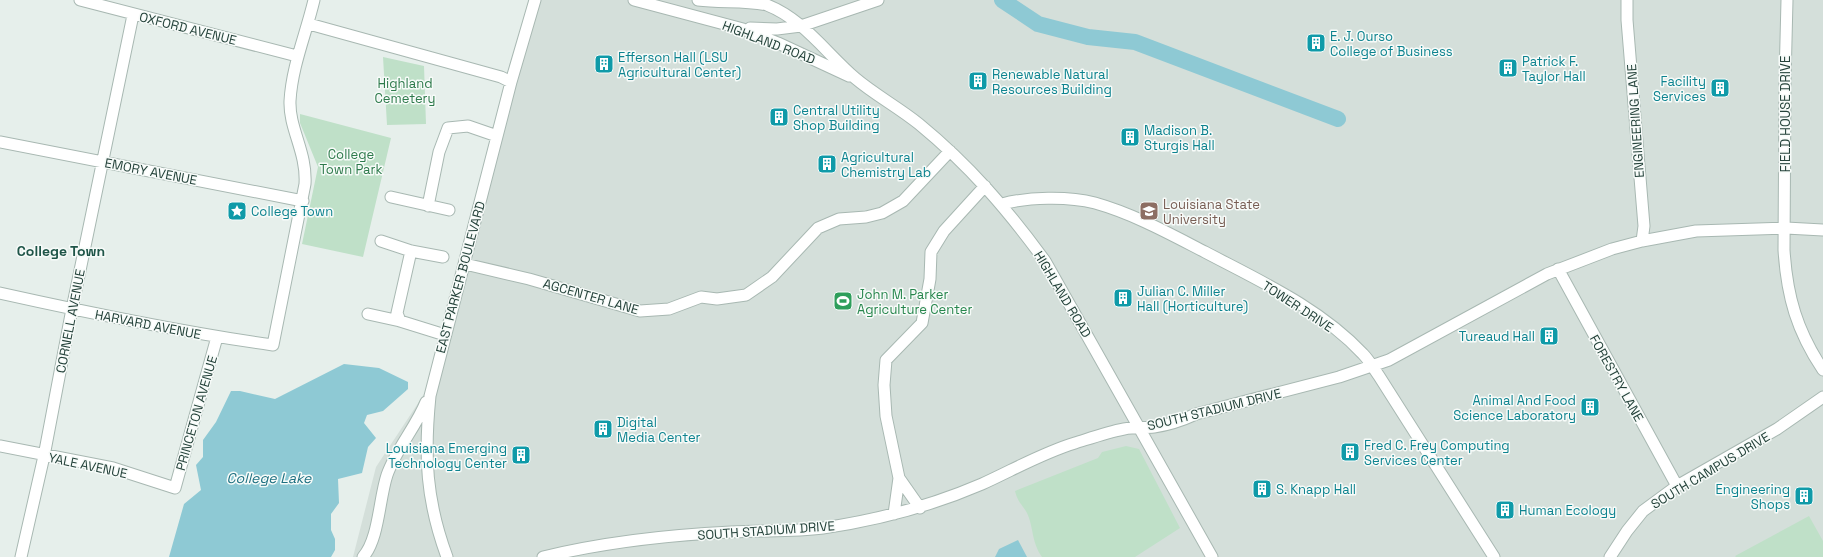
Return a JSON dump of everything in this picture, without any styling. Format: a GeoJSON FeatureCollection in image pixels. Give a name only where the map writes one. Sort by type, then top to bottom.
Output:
{"type":"FeatureCollection","features":[{"type":"Feature","properties":{"kind":"street","name":"OXFORD AVENUE"},"geometry":{"type":"LineString","coordinates":[[80,0],[133,15],[297,56]]}},
{"type":"Feature","properties":{"kind":"street"},"geometry":{"type":"LineString","coordinates":[[302,201],[306,171],[300,144],[291,118],[290,101],[297,56],[309,24],[314,0]]}},
{"type":"Feature","properties":{"kind":"street","name":"EAST PARKER BOULEVARD"},"geometry":{"type":"LineString","coordinates":[[447,557],[432,509],[427,475],[427,426],[430,396],[444,335],[465,264],[511,82],[535,0]]}},
{"type":"Feature","properties":{"kind":"street","name":"HIGHLAND ROAD"},"geometry":{"type":"LineString","coordinates":[[634,0],[743,29],[856,78]]}},
{"type":"Feature","properties":{"kind":"street","name":"HIGHLAND ROAD"},"geometry":{"type":"LineString","coordinates":[[698,0],[748,0],[767,5],[801,26],[856,78],[909,116],[950,151],[1002,204],[1045,261],[1212,557]]}},
{"type":"Feature","properties":{"kind":"street"},"geometry":{"type":"LineString","coordinates":[[743,29],[751,27],[778,29],[801,26],[878,0]]}},
{"type":"Feature","properties":{"kind":"street","name":"ENGINEERING LANE"},"geometry":{"type":"LineString","coordinates":[[1627,0],[1628,34],[1644,226],[1642,241]]}},
{"type":"Feature","properties":{"kind":"street","name":"FIELD HOUSE DRIVE"},"geometry":{"type":"LineString","coordinates":[[1787,0],[1785,81],[1786,228],[1784,250],[1786,278],[1794,312],[1808,346],[1823,370]]}},
{"type":"Feature","properties":{"kind":"street","name":"CORNELL AVENUE"},"geometry":{"type":"LineString","coordinates":[[21,557],[44,456],[72,309],[104,162],[133,15]]}},
{"type":"Feature","properties":{"kind":"street"},"geometry":{"type":"LineString","coordinates":[[309,24],[501,77],[511,82]]}},
{"type":"Feature","properties":{"kind":"street"},"geometry":{"type":"LineString","coordinates":[[428,206],[439,152],[443,137],[448,128],[468,126],[497,136]]}},
{"type":"Feature","properties":{"kind":"street","name":"EMORY AVENUE"},"geometry":{"type":"LineString","coordinates":[[0,142],[302,201]]}},
{"type":"Feature","properties":{"kind":"street","name":"AGCENTER LANE"},"geometry":{"type":"LineString","coordinates":[[465,264],[530,279],[640,311],[670,309],[701,297],[717,299],[746,294],[772,277],[818,228],[839,219],[866,217],[882,213],[903,200],[950,151]]}},
{"type":"Feature","properties":{"kind":"street"},"geometry":{"type":"LineString","coordinates":[[894,514],[899,478],[886,416],[884,385],[886,360],[922,323],[930,279],[931,252],[944,231],[985,186]]}},
{"type":"Feature","properties":{"kind":"street"},"geometry":{"type":"LineString","coordinates":[[390,197],[449,210]]}},
{"type":"Feature","properties":{"kind":"street","name":"TOWER DRIVE"},"geometry":{"type":"LineString","coordinates":[[1002,204],[1040,198],[1079,200],[1094,203],[1126,214],[1174,236],[1282,293],[1336,329],[1363,354],[1372,366],[1494,557]]}},
{"type":"Feature","properties":{"kind":"street","name":"HARVARD AVENUE"},"geometry":{"type":"LineString","coordinates":[[0,293],[217,338],[273,345],[302,201]]}},
{"type":"Feature","properties":{"kind":"street","name":"SOUTH STADIUM DRIVE"},"geometry":{"type":"LineString","coordinates":[[543,557],[610,544],[731,532],[820,529],[920,508],[983,484],[1032,460],[1074,443],[1125,429],[1155,427],[1185,419],[1196,414],[1339,376],[1389,360],[1528,283],[1558,269],[1595,255],[1642,241],[1696,231],[1786,228],[1823,230]]}},
{"type":"Feature","properties":{"kind":"street"},"geometry":{"type":"LineString","coordinates":[[381,241],[411,250],[443,256]]}},
{"type":"Feature","properties":{"kind":"street"},"geometry":{"type":"LineString","coordinates":[[400,321],[397,313],[411,250]]}},
{"type":"Feature","properties":{"kind":"street","name":"FORESTRY LANE"},"geometry":{"type":"LineString","coordinates":[[1558,269],[1677,486]]}},
{"type":"Feature","properties":{"kind":"street"},"geometry":{"type":"LineString","coordinates":[[368,314],[400,321],[444,335]]}},
{"type":"Feature","properties":{"kind":"street","name":"PRINCETON AVENUE"},"geometry":{"type":"LineString","coordinates":[[175,488],[217,338]]}},
{"type":"Feature","properties":{"kind":"street"},"geometry":{"type":"LineString","coordinates":[[363,557],[370,548],[374,537],[383,490],[392,463],[422,411],[433,385]]}},
{"type":"Feature","properties":{"kind":"street","name":"SOUTH CAMPUS DRIVE"},"geometry":{"type":"LineString","coordinates":[[1610,557],[1627,531],[1643,511],[1677,486],[1777,429],[1823,397]]}},
{"type":"Feature","properties":{"kind":"street","name":"YALE AVENUE"},"geometry":{"type":"LineString","coordinates":[[0,446],[44,456],[113,468],[175,488]]}},
{"type":"Feature","properties":{"kind":"street"},"geometry":{"type":"LineString","coordinates":[[899,478],[920,508]]}},
{"type":"Feature","properties":{"kind":"shaded area","name":"Louisiana State University"},"geometry":{"type":"Polygon","coordinates":[[[529,0],[1823,0],[1823,557],[353,557],[376,467],[430,385],[529,0]]]}},
{"type":"Feature","properties":{"kind":"green space","name":"Highland Cemetery"},"geometry":{"type":"Polygon","coordinates":[[[383,57],[424,66],[426,124],[387,125],[383,57]]]}},
{"type":"Feature","properties":{"kind":"green space","name":"College Town Park"},"geometry":{"type":"Polygon","coordinates":[[[300,114],[391,138],[363,257],[302,244],[318,167],[300,123],[300,114]]]}},
{"type":"Feature","properties":{"kind":"green space"},"geometry":{"type":"Polygon","coordinates":[[[1126,446],[1139,449],[1180,528],[1135,557],[1042,557],[1034,540],[1027,513],[1019,501],[1015,491],[1098,458],[1102,452],[1126,446]]]}},
{"type":"Feature","properties":{"kind":"green space"},"geometry":{"type":"Polygon","coordinates":[[[1809,516],[1823,541],[1823,557],[1735,556],[1809,516]]]}},
{"type":"Feature","properties":{"kind":"water","name":"College Lake"},"geometry":{"type":"Polygon","coordinates":[[[344,364],[379,368],[408,382],[408,389],[383,411],[367,415],[364,423],[376,438],[368,447],[362,473],[338,479],[339,503],[331,514],[331,530],[335,539],[335,550],[331,557],[169,557],[184,504],[201,490],[196,465],[203,457],[203,440],[216,422],[231,391],[240,391],[275,399],[344,364]]]}},
{"type":"Feature","properties":{"kind":"water"},"geometry":{"type":"Polygon","coordinates":[[[1018,540],[1027,557],[995,557],[999,549],[1018,540]]]}},
{"type":"Feature","properties":{"kind":"waterway"},"geometry":{"type":"LineString","coordinates":[[1002,0],[1038,24],[1088,37],[1135,42],[1338,119]]}},
{"type":"Feature","properties":{"kind":"place","name":"E. J. Ourso College of Business"},"geometry":{"type":"Point","coordinates":[1316,43]}},
{"type":"Feature","properties":{"kind":"place","name":"Efferson Hall (LSU Agricultural Center)"},"geometry":{"type":"Point","coordinates":[604,64]}},
{"type":"Feature","properties":{"kind":"place","name":"Patrick F. Taylor Hall"},"geometry":{"type":"Point","coordinates":[1508,68]}},
{"type":"Feature","properties":{"kind":"place","name":"Renewable Natural Resources Building"},"geometry":{"type":"Point","coordinates":[978,81]}},
{"type":"Feature","properties":{"kind":"place","name":"Facility Services"},"geometry":{"type":"Point","coordinates":[1720,88]}},
{"type":"Feature","properties":{"kind":"place","name":"Central Utility Shop Building"},"geometry":{"type":"Point","coordinates":[779,117]}},
{"type":"Feature","properties":{"kind":"place","name":"Madison B. Sturgis Hall"},"geometry":{"type":"Point","coordinates":[1130,137]}},
{"type":"Feature","properties":{"kind":"place","name":"Agricultural Chemistry Lab"},"geometry":{"type":"Point","coordinates":[827,164]}},
{"type":"Feature","properties":{"kind":"place","name":"College Town"},"geometry":{"type":"Point","coordinates":[237,211]}},
{"type":"Feature","properties":{"kind":"place","name":"Louisiana State University"},"geometry":{"type":"Point","coordinates":[1149,211]}},
{"type":"Feature","properties":{"kind":"place","name":"Julian C. Miller Hall (Horticulture)"},"geometry":{"type":"Point","coordinates":[1123,298]}},
{"type":"Feature","properties":{"kind":"place","name":"John M. Parker Agriculture Center"},"geometry":{"type":"Point","coordinates":[843,301]}},
{"type":"Feature","properties":{"kind":"place","name":"Tureaud Hall"},"geometry":{"type":"Point","coordinates":[1549,336]}},
{"type":"Feature","properties":{"kind":"place","name":"Animal And Food Science Laboratory"},"geometry":{"type":"Point","coordinates":[1590,407]}},
{"type":"Feature","properties":{"kind":"place","name":"Digital Media Center"},"geometry":{"type":"Point","coordinates":[603,429]}},
{"type":"Feature","properties":{"kind":"place","name":"Fred C. Frey Computing Services Center"},"geometry":{"type":"Point","coordinates":[1350,452]}},
{"type":"Feature","properties":{"kind":"place","name":"Louisiana Emerging Technology Center"},"geometry":{"type":"Point","coordinates":[521,455]}},
{"type":"Feature","properties":{"kind":"place","name":"S. Knapp Hall"},"geometry":{"type":"Point","coordinates":[1262,489]}},
{"type":"Feature","properties":{"kind":"place","name":"Engineering Shops"},"geometry":{"type":"Point","coordinates":[1804,496]}},
{"type":"Feature","properties":{"kind":"place","name":"Human Ecology"},"geometry":{"type":"Point","coordinates":[1505,510]}},
{"type":"Feature","properties":{"kind":"district","name":"College Town"},"geometry":{"type":"Point","coordinates":[61,251]}}]}
